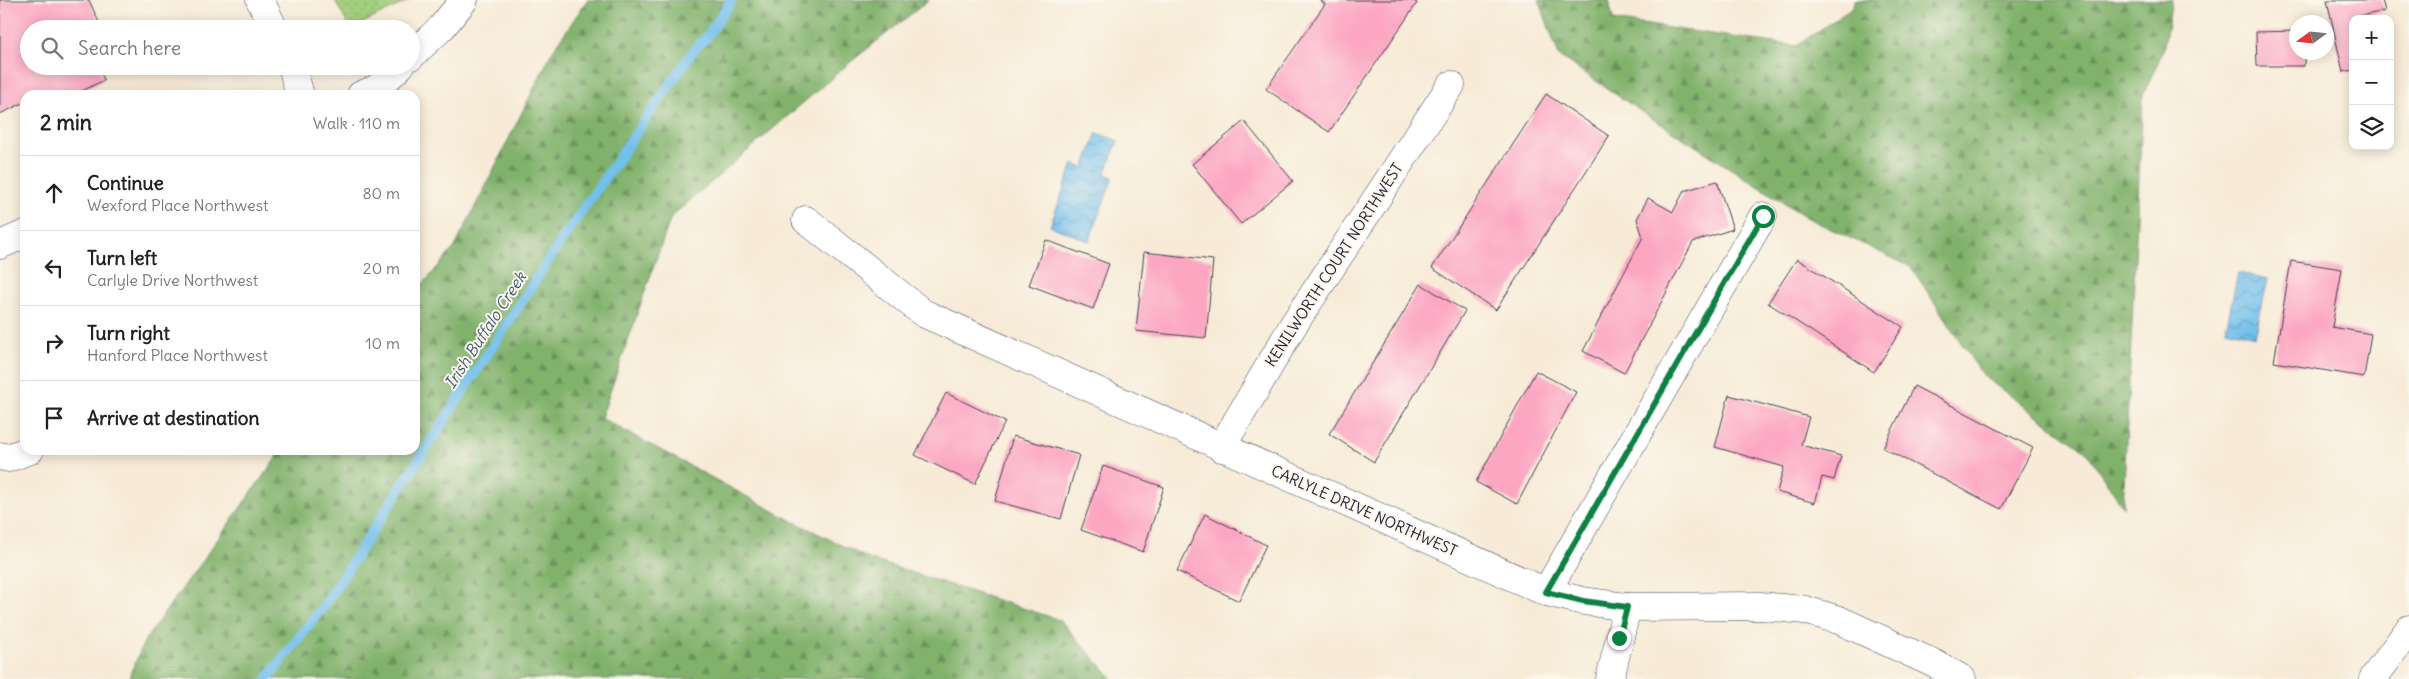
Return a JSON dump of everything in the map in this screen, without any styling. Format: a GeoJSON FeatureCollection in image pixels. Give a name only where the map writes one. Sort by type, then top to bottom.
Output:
{"type":"FeatureCollection","features":[{"type":"Feature","properties":{"kind":"street"},"geometry":{"type":"LineString","coordinates":[[260,0],[270,20]]}},
{"type":"Feature","properties":{"kind":"street"},"geometry":{"type":"LineString","coordinates":[[420,48],[442,27],[464,0]]}},
{"type":"Feature","properties":{"kind":"street"},"geometry":{"type":"LineString","coordinates":[[294,75],[299,90]]}},
{"type":"Feature","properties":{"kind":"street"},"geometry":{"type":"LineString","coordinates":[[374,90],[391,75]]}},
{"type":"Feature","properties":{"kind":"street","name":"KENILWORTH COURT NORTHWEST"},"geometry":{"type":"LineString","coordinates":[[1222,448],[1294,324],[1450,85]]}},
{"type":"Feature","properties":{"kind":"street"},"geometry":{"type":"LineString","coordinates":[[1546,592],[1763,216]]}},
{"type":"Feature","properties":{"kind":"street","name":"CARLYLE DRIVE NORTHWEST"},"geometry":{"type":"LineString","coordinates":[[806,220],[923,313],[1546,592],[1583,601],[1627,607],[1760,606],[1805,610],[1839,620],[1935,664],[1962,679]]}},
{"type":"Feature","properties":{"kind":"street"},"geometry":{"type":"LineString","coordinates":[[0,245],[20,236]]}},
{"type":"Feature","properties":{"kind":"street"},"geometry":{"type":"LineString","coordinates":[[0,456],[8,458],[20,454]]}},
{"type":"Feature","properties":{"kind":"street"},"geometry":{"type":"LineString","coordinates":[[1610,679],[1627,607]]}},
{"type":"Feature","properties":{"kind":"street"},"geometry":{"type":"LineString","coordinates":[[2373,679],[2409,629]]}},
{"type":"Feature","properties":{"kind":"green space"},"geometry":{"type":"Polygon","coordinates":[[[335,0],[410,0],[369,20],[345,20],[335,0]]]}},
{"type":"Feature","properties":{"kind":"green space"},"geometry":{"type":"Polygon","coordinates":[[[587,0],[929,0],[848,64],[671,217],[601,418],[783,516],[869,559],[1060,620],[1113,679],[128,679],[145,640],[278,455],[420,455],[420,287],[455,247],[552,52],[587,0]]]}},
{"type":"Feature","properties":{"kind":"green space"},"geometry":{"type":"Polygon","coordinates":[[[1539,0],[1609,0],[1613,20],[1796,46],[1852,8],[1855,0],[2172,0],[2163,51],[2143,95],[2123,507],[2086,451],[1983,376],[1911,267],[1808,218],[1639,110],[1559,56],[1539,0]]]}},
{"type":"Feature","properties":{"kind":"water"},"geometry":{"type":"Polygon","coordinates":[[[1097,133],[1118,141],[1105,174],[1113,177],[1089,241],[1050,226],[1073,164],[1084,168],[1097,133]]]}},
{"type":"Feature","properties":{"kind":"water"},"geometry":{"type":"Polygon","coordinates":[[[2238,273],[2268,279],[2255,336],[2226,329],[2238,273]]]}},
{"type":"Feature","properties":{"kind":"building"},"geometry":{"type":"Polygon","coordinates":[[[0,0],[89,0],[98,20],[20,20],[20,75],[102,75],[104,80],[84,90],[20,90],[20,104],[0,114],[0,0]]]}},
{"type":"Feature","properties":{"kind":"building"},"geometry":{"type":"Polygon","coordinates":[[[1320,0],[1412,0],[1417,3],[1329,132],[1266,89],[1325,4],[1320,0]]]}},
{"type":"Feature","properties":{"kind":"building"},"geometry":{"type":"Polygon","coordinates":[[[2327,0],[2382,0],[2385,11],[2365,15],[2349,15],[2349,71],[2343,72],[2334,32],[2334,15],[2330,15],[2327,0]]]}},
{"type":"Feature","properties":{"kind":"building"},"geometry":{"type":"Polygon","coordinates":[[[2289,31],[2289,60],[2304,60],[2304,66],[2257,66],[2256,32],[2289,31]]]}},
{"type":"Feature","properties":{"kind":"building"},"geometry":{"type":"Polygon","coordinates":[[[1546,94],[1609,136],[1496,310],[1432,268],[1546,94]]]}},
{"type":"Feature","properties":{"kind":"building"},"geometry":{"type":"Polygon","coordinates":[[[1244,121],[1293,181],[1241,224],[1192,164],[1244,121]]]}},
{"type":"Feature","properties":{"kind":"building"},"geometry":{"type":"Polygon","coordinates":[[[1717,181],[1733,229],[1693,242],[1624,373],[1583,351],[1643,237],[1637,219],[1648,198],[1673,212],[1684,191],[1717,181]]]}},
{"type":"Feature","properties":{"kind":"building"},"geometry":{"type":"Polygon","coordinates":[[[1046,240],[1109,264],[1093,309],[1029,285],[1046,240]]]}},
{"type":"Feature","properties":{"kind":"building"},"geometry":{"type":"Polygon","coordinates":[[[1144,252],[1213,260],[1206,338],[1136,331],[1144,252]]]}},
{"type":"Feature","properties":{"kind":"building"},"geometry":{"type":"Polygon","coordinates":[[[1797,259],[1903,327],[1874,372],[1768,303],[1797,259]]]}},
{"type":"Feature","properties":{"kind":"building"},"geometry":{"type":"Polygon","coordinates":[[[2291,261],[2342,269],[2332,327],[2371,334],[2364,377],[2274,362],[2291,261]]]}},
{"type":"Feature","properties":{"kind":"building"},"geometry":{"type":"Polygon","coordinates":[[[1421,284],[1465,311],[1374,462],[1329,434],[1421,284]]]}},
{"type":"Feature","properties":{"kind":"building"},"geometry":{"type":"Polygon","coordinates":[[[1536,371],[1576,392],[1517,504],[1476,482],[1536,371]]]}},
{"type":"Feature","properties":{"kind":"building"},"geometry":{"type":"Polygon","coordinates":[[[1914,386],[2033,448],[2001,509],[1883,448],[1914,386]]]}},
{"type":"Feature","properties":{"kind":"building"},"geometry":{"type":"Polygon","coordinates":[[[946,393],[1005,422],[975,484],[915,455],[946,393]]]}},
{"type":"Feature","properties":{"kind":"building"},"geometry":{"type":"Polygon","coordinates":[[[1729,395],[1809,417],[1801,445],[1841,456],[1834,480],[1822,477],[1815,503],[1777,492],[1784,467],[1715,447],[1729,395]]]}},
{"type":"Feature","properties":{"kind":"building"},"geometry":{"type":"Polygon","coordinates":[[[1013,436],[1079,455],[1061,519],[995,501],[1013,436]]]}},
{"type":"Feature","properties":{"kind":"building"},"geometry":{"type":"Polygon","coordinates":[[[1103,466],[1164,487],[1143,552],[1081,530],[1103,466]]]}},
{"type":"Feature","properties":{"kind":"building"},"geometry":{"type":"Polygon","coordinates":[[[1205,514],[1266,545],[1239,601],[1177,571],[1205,514]]]}},
{"type":"Feature","properties":{"kind":"waterway","name":"Irish Buffalo Creek"},"geometry":{"type":"LineString","coordinates":[[267,679],[325,604],[563,238],[696,47],[706,38],[732,0]]}},
{"type":"Feature","properties":{"kind":"route"},"geometry":{"type":"LineString","coordinates":[[1619,638],[1627,607],[1583,601],[1546,592],[1763,216]]}}]}
